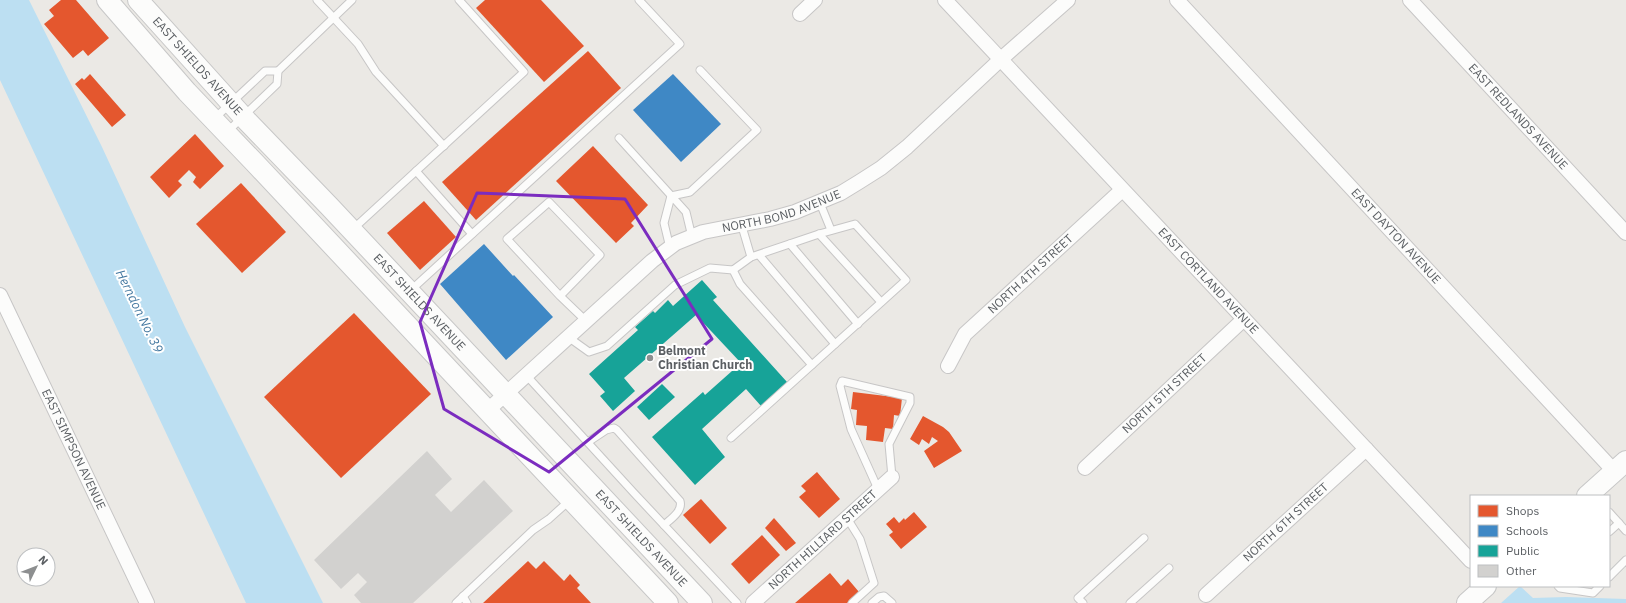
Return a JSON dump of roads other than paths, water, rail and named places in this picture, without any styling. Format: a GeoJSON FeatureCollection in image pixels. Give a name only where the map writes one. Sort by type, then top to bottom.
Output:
{"type":"FeatureCollection","features":[{"type":"Feature","properties":{"kind":"main road","name":"EAST SHIELDS AVENUE"},"geometry":{"type":"LineString","coordinates":[[107,0],[219,127],[254,162],[488,410],[571,499],[662,601]]}},
{"type":"Feature","properties":{"kind":"main road","name":"EAST SHIELDS AVENUE"},"geometry":{"type":"LineString","coordinates":[[138,0],[237,110],[352,230],[702,603]]}},
{"type":"Feature","properties":{"kind":"main road"},"geometry":{"type":"LineString","coordinates":[[1590,495],[1620,466]]}},
{"type":"Feature","properties":{"kind":"main road"},"geometry":{"type":"LineString","coordinates":[[1467,603],[1485,587]]}},
{"type":"Feature","properties":{"kind":"main road"},"geometry":{"type":"LineString","coordinates":[[662,601],[678,597],[684,603]]}},
{"type":"Feature","properties":{"kind":"street"},"geometry":{"type":"LineString","coordinates":[[800,14],[815,0]]}},
{"type":"Feature","properties":{"kind":"street","name":"EAST CORTLAND AVENUE"},"geometry":{"type":"LineString","coordinates":[[945,0],[1470,561]]}},
{"type":"Feature","properties":{"kind":"street","name":"NORTH BOND AVENUE"},"geometry":{"type":"LineString","coordinates":[[488,410],[652,261],[676,244],[703,232],[741,223],[770,219],[820,203],[841,193],[881,168],[907,147],[1068,0]]}},
{"type":"Feature","properties":{"kind":"street","name":"EAST DAYTON AVENUE"},"geometry":{"type":"LineString","coordinates":[[1177,0],[1620,466]]}},
{"type":"Feature","properties":{"kind":"street","name":"EAST REDLANDS AVENUE"},"geometry":{"type":"LineString","coordinates":[[1410,0],[1626,233]]}},
{"type":"Feature","properties":{"kind":"street","name":"NORTH 4TH STREET"},"geometry":{"type":"LineString","coordinates":[[948,366],[965,334],[1122,190]]}},
{"type":"Feature","properties":{"kind":"street","name":"EAST SIMPSON AVENUE"},"geometry":{"type":"LineString","coordinates":[[1,298],[147,603]]}},
{"type":"Feature","properties":{"kind":"street","name":"NORTH 5TH STREET"},"geometry":{"type":"LineString","coordinates":[[1085,468],[1244,319]]}},
{"type":"Feature","properties":{"kind":"street","name":"NORTH 6TH STREET"},"geometry":{"type":"LineString","coordinates":[[1206,595],[1366,449]]}},
{"type":"Feature","properties":{"kind":"street","name":"NORTH HILLIARD STREET"},"geometry":{"type":"LineString","coordinates":[[753,603],[892,477]]}},
{"type":"Feature","properties":{"kind":"lane"},"geometry":{"type":"LineString","coordinates":[[317,0],[358,44],[376,72],[444,146]]}},
{"type":"Feature","properties":{"kind":"lane"},"geometry":{"type":"LineString","coordinates":[[219,127],[237,110],[277,84],[278,71],[352,0]]}},
{"type":"Feature","properties":{"kind":"lane"},"geometry":{"type":"LineString","coordinates":[[352,230],[524,72],[459,0]]}},
{"type":"Feature","properties":{"kind":"lane"},"geometry":{"type":"LineString","coordinates":[[409,292],[680,44],[639,0]]}},
{"type":"Feature","properties":{"kind":"lane"},"geometry":{"type":"LineString","coordinates":[[671,196],[690,192],[756,130],[700,70]]}},
{"type":"Feature","properties":{"kind":"lane"},"geometry":{"type":"LineString","coordinates":[[219,127],[237,110],[265,71],[278,71]]}},
{"type":"Feature","properties":{"kind":"lane"},"geometry":{"type":"LineString","coordinates":[[619,138],[686,212],[692,237]]}},
{"type":"Feature","properties":{"kind":"lane"},"geometry":{"type":"LineString","coordinates":[[416,171],[472,234]]}},
{"type":"Feature","properties":{"kind":"lane"},"geometry":{"type":"LineString","coordinates":[[670,248],[664,223],[671,196]]}},
{"type":"Feature","properties":{"kind":"lane"},"geometry":{"type":"LineString","coordinates":[[560,296],[600,255],[549,202],[507,239],[560,296],[586,321]]}},
{"type":"Feature","properties":{"kind":"lane"},"geometry":{"type":"LineString","coordinates":[[820,203],[831,230]]}},
{"type":"Feature","properties":{"kind":"lane"},"geometry":{"type":"LineString","coordinates":[[741,223],[751,257]]}},
{"type":"Feature","properties":{"kind":"lane"},"geometry":{"type":"LineString","coordinates":[[568,337],[589,352],[606,346],[675,285],[710,268],[732,270],[751,257],[831,230],[855,224],[906,280],[731,438]]}},
{"type":"Feature","properties":{"kind":"lane"},"geometry":{"type":"LineString","coordinates":[[819,234],[881,302]]}},
{"type":"Feature","properties":{"kind":"lane"},"geometry":{"type":"LineString","coordinates":[[790,244],[858,324]]}},
{"type":"Feature","properties":{"kind":"lane"},"geometry":{"type":"LineString","coordinates":[[759,255],[835,344]]}},
{"type":"Feature","properties":{"kind":"lane"},"geometry":{"type":"LineString","coordinates":[[732,270],[740,284],[812,365]]}},
{"type":"Feature","properties":{"kind":"lane"},"geometry":{"type":"LineString","coordinates":[[526,375],[737,603]]}},
{"type":"Feature","properties":{"kind":"lane"},"geometry":{"type":"LineString","coordinates":[[878,490],[851,429],[840,386],[842,381],[910,397],[910,403],[888,444],[892,477]]}},
{"type":"Feature","properties":{"kind":"lane"},"geometry":{"type":"LineString","coordinates":[[588,442],[610,428],[617,430],[680,501],[680,509],[664,525]]}},
{"type":"Feature","properties":{"kind":"lane"},"geometry":{"type":"LineString","coordinates":[[456,603],[533,530],[549,520],[571,499]]}},
{"type":"Feature","properties":{"kind":"lane"},"geometry":{"type":"LineString","coordinates":[[1610,513],[1626,531]]}},
{"type":"Feature","properties":{"kind":"lane"},"geometry":{"type":"LineString","coordinates":[[847,518],[860,539],[874,583],[852,603]]}},
{"type":"Feature","properties":{"kind":"lane"},"geometry":{"type":"LineString","coordinates":[[1610,531],[1619,523]]}},
{"type":"Feature","properties":{"kind":"lane"},"geometry":{"type":"LineString","coordinates":[[1077,601],[1144,538]]}},
{"type":"Feature","properties":{"kind":"lane"},"geometry":{"type":"LineString","coordinates":[[1610,576],[1626,560]]}},
{"type":"Feature","properties":{"kind":"lane"},"geometry":{"type":"LineString","coordinates":[[1130,603],[1168,568]]}},
{"type":"Feature","properties":{"kind":"lane"},"geometry":{"type":"LineString","coordinates":[[1559,587],[1593,593],[1599,587]]}},
{"type":"Feature","properties":{"kind":"lane"},"geometry":{"type":"LineString","coordinates":[[463,596],[467,603]]}},
{"type":"Feature","properties":{"kind":"lane"},"geometry":{"type":"LineString","coordinates":[[872,603],[879,597],[884,596],[892,603]]}},
{"type":"Feature","properties":{"kind":"water","name":"Herndon No. 39"},"geometry":{"type":"Polygon","coordinates":[[[0,0],[29,0],[102,147],[185,327],[323,603],[246,603],[0,80],[0,0]]]}},
{"type":"Feature","properties":{"kind":"water"},"geometry":{"type":"Polygon","coordinates":[[[1519,587],[1521,587],[1533,598],[1566,597],[1626,599],[1626,603],[1501,603],[1519,587]]]}},
{"type":"Feature","properties":{"kind":"place","name":"Belmont Christian Church"},"geometry":{"type":"Point","coordinates":[650,358]}}]}
